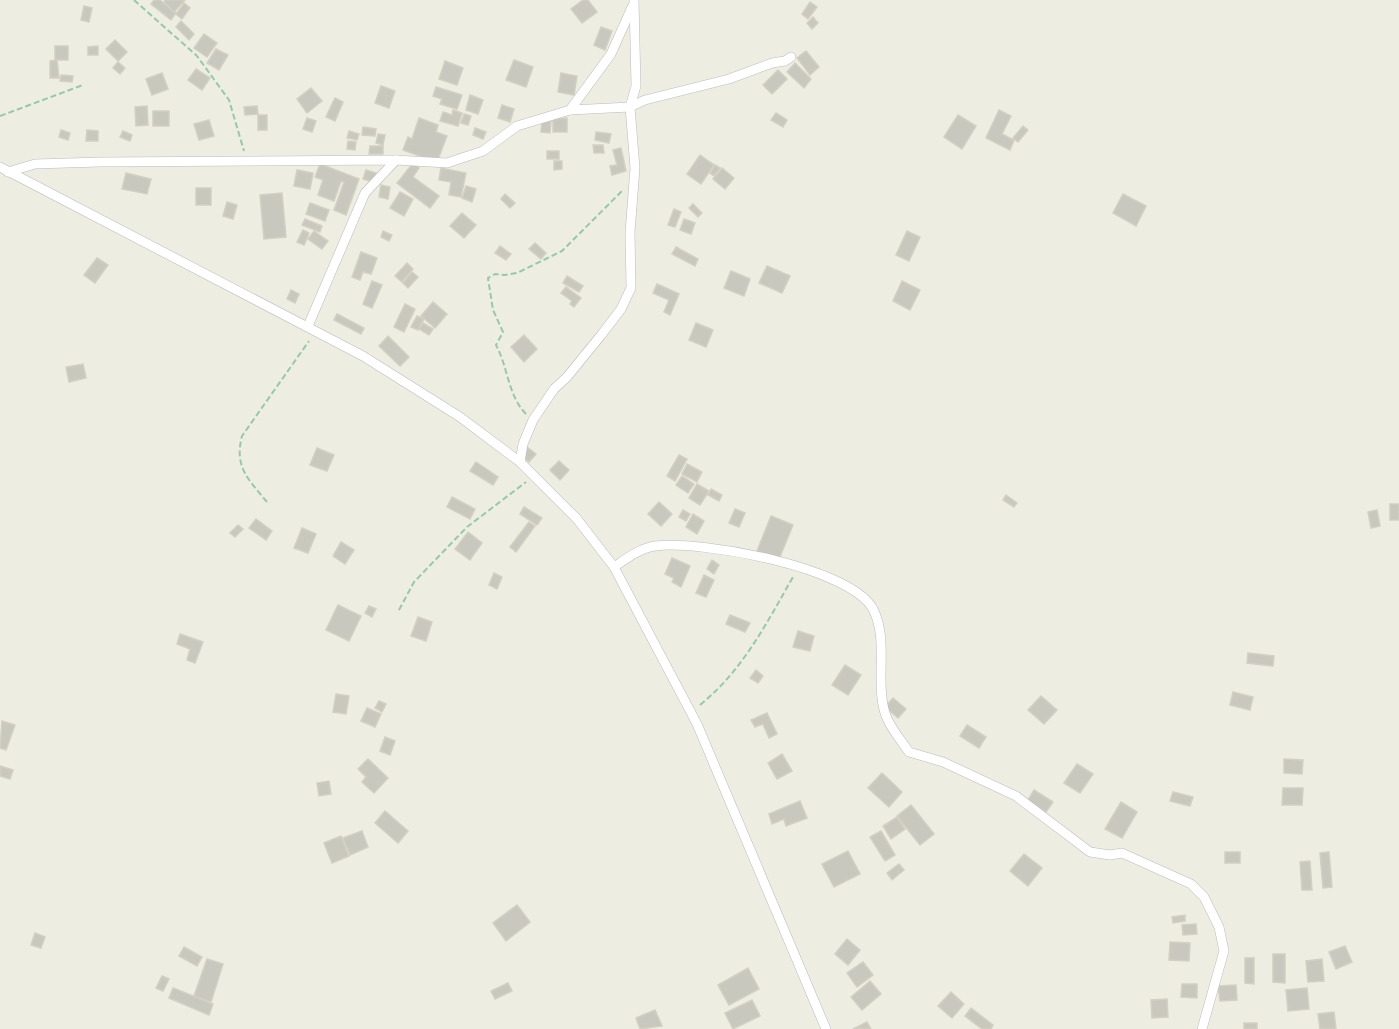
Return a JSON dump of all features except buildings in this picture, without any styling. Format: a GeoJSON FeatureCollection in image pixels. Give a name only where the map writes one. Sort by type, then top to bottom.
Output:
{"type":"FeatureCollection","features":[{"type":"Feature","properties":{"kind":"street"},"geometry":{"type":"LineString","coordinates":[[520,462],[523,444],[533,420],[554,389],[567,377],[602,334],[629,294],[632,278],[630,232],[635,183],[630,107],[636,86],[636,26],[633,2]]}},
{"type":"Feature","properties":{"kind":"street"},"geometry":{"type":"LineString","coordinates":[[570,110],[611,54],[633,2]]}},
{"type":"Feature","properties":{"kind":"street"},"geometry":{"type":"LineString","coordinates":[[4,170],[35,164],[68,163],[396,160],[447,163],[483,151],[517,126],[570,110],[630,107],[645,100],[729,79],[772,63],[786,61],[791,57]]}},
{"type":"Feature","properties":{"kind":"street"},"geometry":{"type":"LineString","coordinates":[[312,329],[365,193],[396,160]]}},
{"type":"Feature","properties":{"kind":"street"},"geometry":{"type":"LineString","coordinates":[[4,170],[312,329],[460,417],[520,462],[532,477],[577,519],[614,567],[691,712],[826,1029]]}},
{"type":"Feature","properties":{"kind":"street"},"geometry":{"type":"LineString","coordinates":[[614,567],[632,555],[654,546],[691,546],[726,550],[830,576],[862,596],[873,609],[878,625],[885,714],[909,752],[943,762],[1016,796],[1090,852],[1110,855],[1122,853],[1146,861],[1191,884],[1204,897],[1220,927],[1224,951],[1202,1029]]}},
{"type":"Feature","properties":{"kind":"path"},"geometry":{"type":"LineString","coordinates":[[134,0],[197,56],[229,100],[247,163]]}},
{"type":"Feature","properties":{"kind":"path"},"geometry":{"type":"LineString","coordinates":[[0,116],[83,85]]}},
{"type":"Feature","properties":{"kind":"path"},"geometry":{"type":"LineString","coordinates":[[533,420],[517,405],[503,359],[496,345],[503,332],[493,310],[488,278],[495,274],[517,273],[562,251],[593,223],[616,195],[635,183]]}},
{"type":"Feature","properties":{"kind":"path"},"geometry":{"type":"LineString","coordinates":[[267,502],[240,465],[238,453],[242,436],[312,329]]}},
{"type":"Feature","properties":{"kind":"path"},"geometry":{"type":"LineString","coordinates":[[399,610],[414,582],[467,527],[532,477]]}},
{"type":"Feature","properties":{"kind":"path"},"geometry":{"type":"LineString","coordinates":[[691,712],[719,689],[745,660],[799,567]]}}]}
